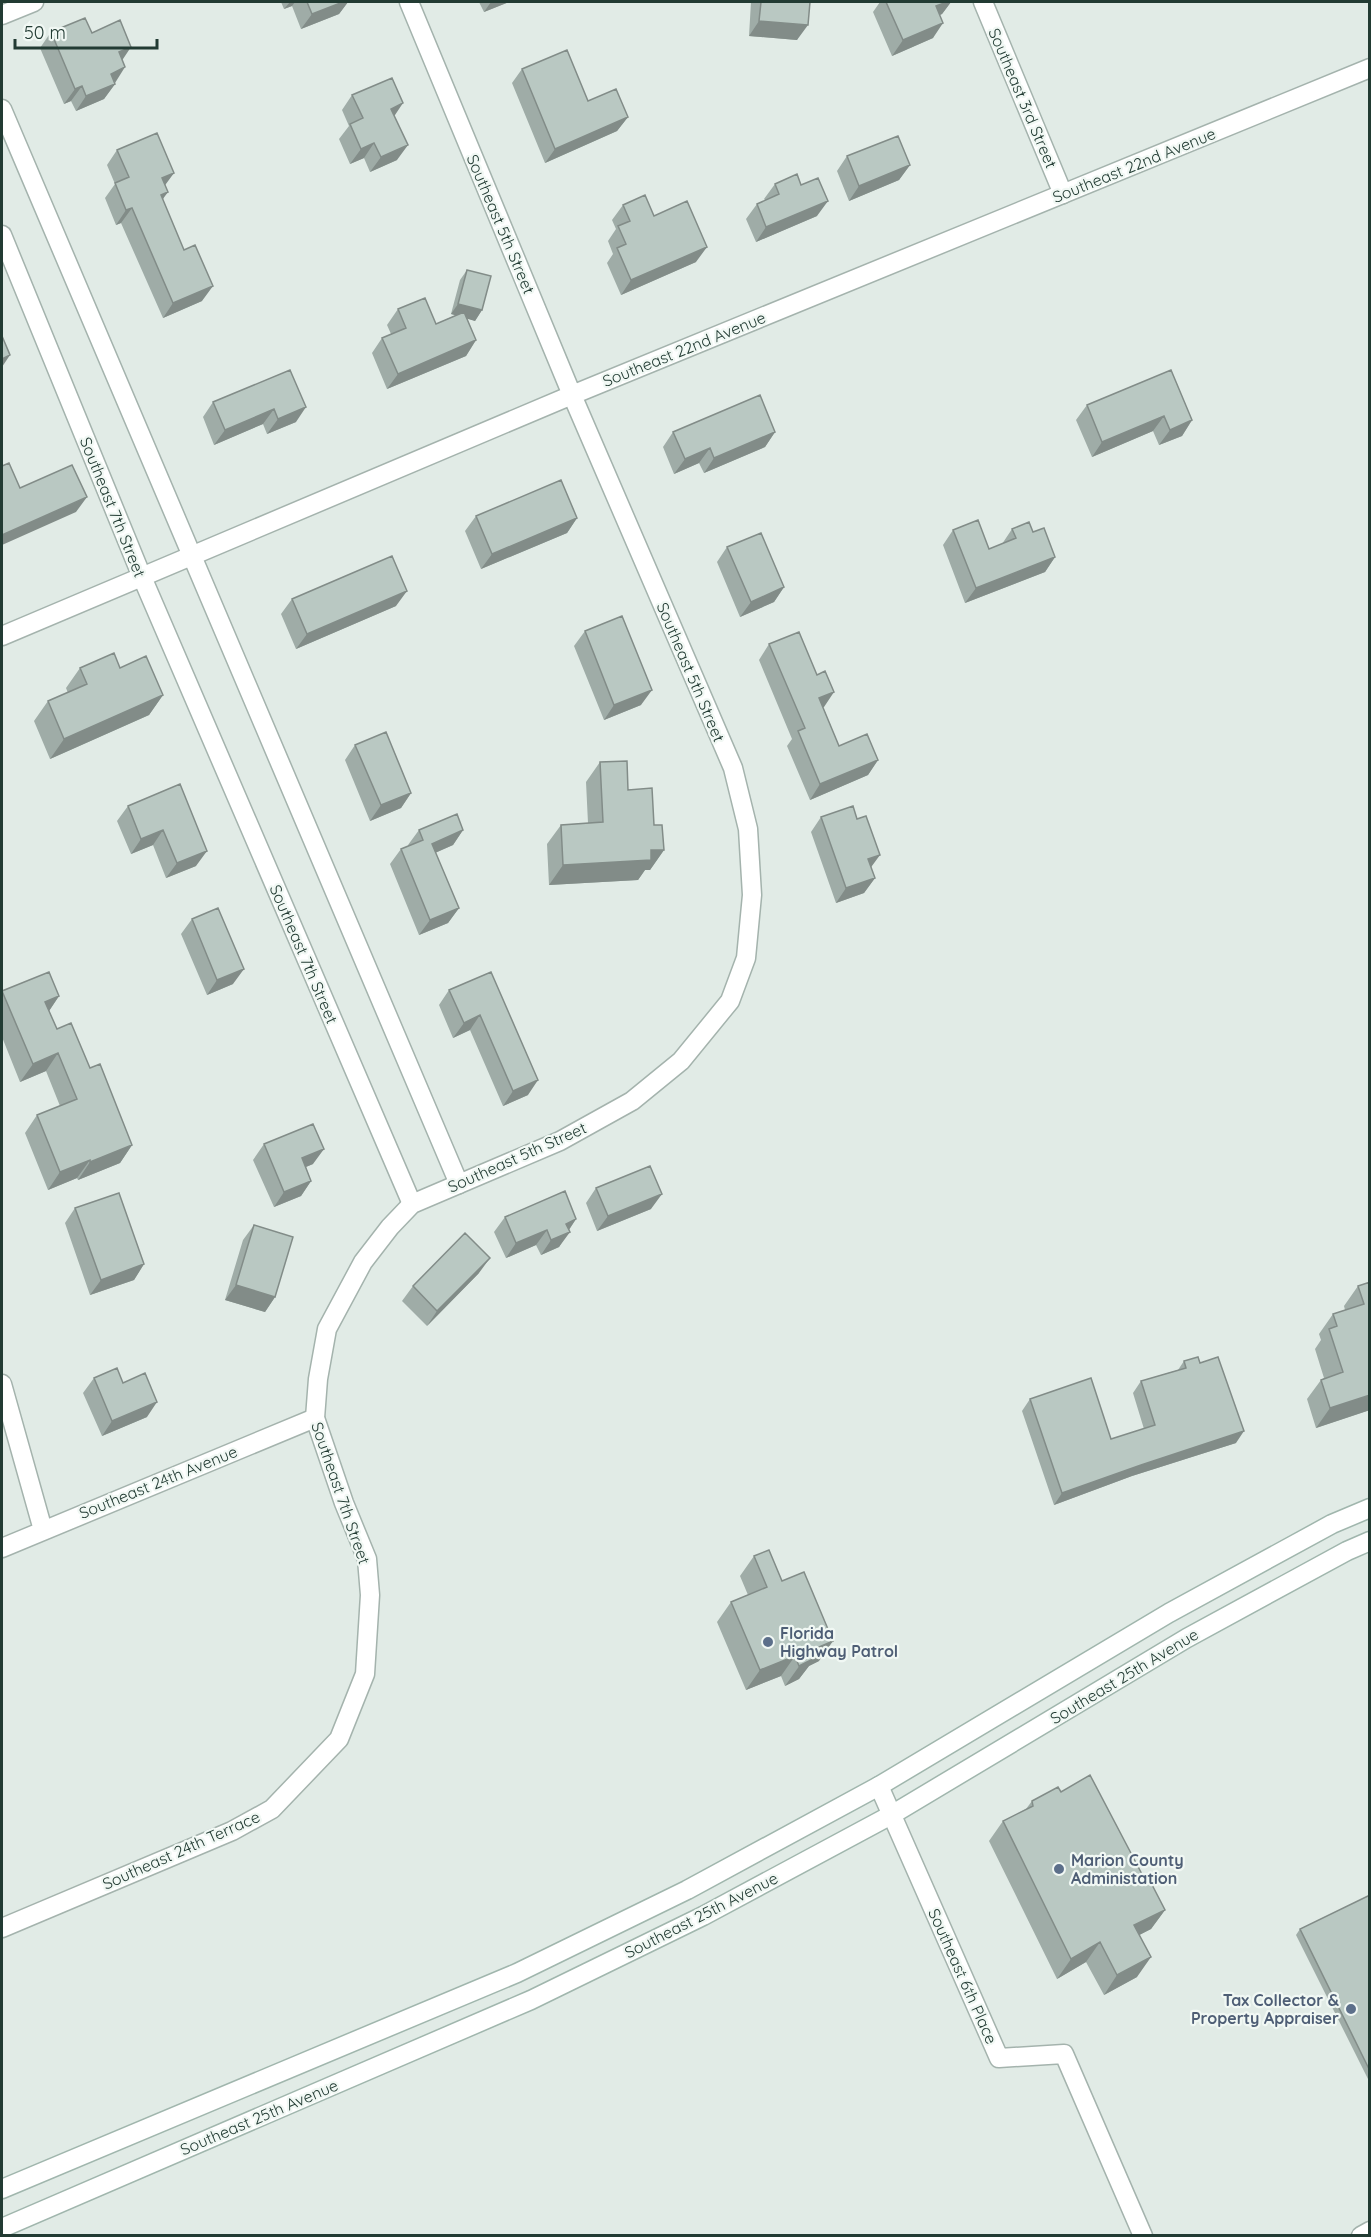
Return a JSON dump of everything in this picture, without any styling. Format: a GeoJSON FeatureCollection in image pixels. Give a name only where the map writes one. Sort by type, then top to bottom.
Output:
{"type":"FeatureCollection","features":[{"type":"Feature","properties":{"kind":"street"},"geometry":{"type":"LineString","coordinates":[[2,15],[34,2]]}},
{"type":"Feature","properties":{"kind":"street","name":"Southeast 5th Street"},"geometry":{"type":"LineString","coordinates":[[409,2],[572,395],[733,768],[748,829],[752,895],[746,958],[730,1001],[681,1061],[632,1101],[560,1141],[412,1204]]}},
{"type":"Feature","properties":{"kind":"street","name":"Southeast 3rd Street"},"geometry":{"type":"LineString","coordinates":[[983,2],[1063,194]]}},
{"type":"Feature","properties":{"kind":"street","name":"Southeast 22nd Avenue"},"geometry":{"type":"LineString","coordinates":[[2,636],[572,395],[1370,68]]}},
{"type":"Feature","properties":{"kind":"street"},"geometry":{"type":"LineString","coordinates":[[2,109],[190,557],[459,1184]]}},
{"type":"Feature","properties":{"kind":"street","name":"Southeast 7th Street"},"geometry":{"type":"LineString","coordinates":[[2,235],[142,578],[412,1204],[390,1227],[363,1262],[327,1329],[318,1379],[315,1418],[344,1503],[367,1559],[370,1595],[365,1674]]}},
{"type":"Feature","properties":{"kind":"street"},"geometry":{"type":"LineString","coordinates":[[2,1384],[43,1530]]}},
{"type":"Feature","properties":{"kind":"street","name":"Southeast 24th Avenue"},"geometry":{"type":"LineString","coordinates":[[2,1548],[315,1418]]}},
{"type":"Feature","properties":{"kind":"street","name":"Southeast 25th Avenue"},"geometry":{"type":"LineString","coordinates":[[2,2188],[517,1973],[687,1890],[879,1786],[1169,1613],[1332,1524],[1370,1508]]}},
{"type":"Feature","properties":{"kind":"street","name":"Southeast 25th Avenue"},"geometry":{"type":"LineString","coordinates":[[2,2228],[531,2000],[703,1916],[893,1814],[1187,1638],[1347,1551],[1370,1541]]}},
{"type":"Feature","properties":{"kind":"street","name":"Southeast 24th Terrace"},"geometry":{"type":"LineString","coordinates":[[2,1928],[232,1831],[272,1809],[339,1739],[365,1674]]}},
{"type":"Feature","properties":{"kind":"street","name":"Southeast 6th Place"},"geometry":{"type":"LineString","coordinates":[[879,1786],[999,2058],[1064,2054],[1143,2235]]}},
{"type":"Feature","properties":{"kind":"street"},"geometry":{"type":"LineString","coordinates":[[1361,2235],[1370,2231]]}},
{"type":"Feature","properties":{"kind":"building"},"geometry":{"type":"Polygon","coordinates":[[[307,2],[343,2],[312,14],[307,2]]]}},
{"type":"Feature","properties":{"kind":"building"},"geometry":{"type":"Polygon","coordinates":[[[761,2],[810,2],[808,25],[759,21],[761,2]]]}},
{"type":"Feature","properties":{"kind":"building"},"geometry":{"type":"Polygon","coordinates":[[[886,2],[947,2],[936,6],[943,23],[903,40],[886,2]]]}},
{"type":"Feature","properties":{"kind":"building"},"geometry":{"type":"Polygon","coordinates":[[[85,18],[92,33],[120,20],[131,47],[119,52],[125,67],[111,74],[115,84],[86,96],[82,86],[75,89],[51,32],[85,18]]]}},
{"type":"Feature","properties":{"kind":"building"},"geometry":{"type":"Polygon","coordinates":[[[567,50],[588,101],[616,89],[628,117],[555,149],[522,69],[567,50]]]}},
{"type":"Feature","properties":{"kind":"building"},"geometry":{"type":"Polygon","coordinates":[[[392,78],[403,103],[391,109],[408,145],[381,157],[374,143],[361,149],[350,124],[363,118],[352,95],[392,78]]]}},
{"type":"Feature","properties":{"kind":"building"},"geometry":{"type":"Polygon","coordinates":[[[157,133],[174,173],[162,178],[168,192],[161,195],[184,250],[195,245],[213,286],[173,303],[132,208],[126,210],[115,183],[129,177],[117,150],[157,133]]]}},
{"type":"Feature","properties":{"kind":"building"},"geometry":{"type":"Polygon","coordinates":[[[898,136],[910,165],[859,186],[847,156],[898,136]]]}},
{"type":"Feature","properties":{"kind":"building"},"geometry":{"type":"Polygon","coordinates":[[[797,174],[801,185],[818,178],[828,201],[766,227],[757,204],[779,194],[775,184],[797,174]]]}},
{"type":"Feature","properties":{"kind":"building"},"geometry":{"type":"Polygon","coordinates":[[[645,195],[654,216],[687,201],[707,247],[631,280],[617,248],[626,244],[618,226],[630,221],[623,205],[645,195]]]}},
{"type":"Feature","properties":{"kind":"building"},"geometry":{"type":"Polygon","coordinates":[[[467,270],[491,276],[482,310],[458,304],[467,270]]]}},
{"type":"Feature","properties":{"kind":"building"},"geometry":{"type":"Polygon","coordinates":[[[425,298],[436,324],[464,312],[476,340],[398,374],[382,338],[406,328],[398,309],[425,298]]]}},
{"type":"Feature","properties":{"kind":"building"},"geometry":{"type":"Polygon","coordinates":[[[2,336],[10,355],[2,359],[2,336]]]}},
{"type":"Feature","properties":{"kind":"building"},"geometry":{"type":"Polygon","coordinates":[[[290,370],[306,407],[278,419],[274,409],[225,430],[213,402],[290,370]]]}},
{"type":"Feature","properties":{"kind":"building"},"geometry":{"type":"Polygon","coordinates":[[[1171,370],[1192,420],[1170,430],[1164,416],[1102,442],[1087,405],[1171,370]]]}},
{"type":"Feature","properties":{"kind":"building"},"geometry":{"type":"Polygon","coordinates":[[[760,395],[775,432],[714,458],[710,448],[685,459],[673,432],[760,395]]]}},
{"type":"Feature","properties":{"kind":"building"},"geometry":{"type":"Polygon","coordinates":[[[9,463],[20,488],[72,465],[87,497],[2,535],[2,466],[9,463]]]}},
{"type":"Feature","properties":{"kind":"building"},"geometry":{"type":"Polygon","coordinates":[[[561,480],[577,518],[492,554],[476,516],[561,480]]]}},
{"type":"Feature","properties":{"kind":"building"},"geometry":{"type":"Polygon","coordinates":[[[978,520],[989,549],[1016,538],[1012,529],[1029,522],[1033,532],[1044,528],[1055,557],[976,588],[953,530],[978,520]]]}},
{"type":"Feature","properties":{"kind":"building"},"geometry":{"type":"Polygon","coordinates":[[[761,533],[784,587],[751,602],[727,547],[761,533]]]}},
{"type":"Feature","properties":{"kind":"building"},"geometry":{"type":"Polygon","coordinates":[[[392,556],[407,591],[307,634],[292,599],[392,556]]]}},
{"type":"Feature","properties":{"kind":"building"},"geometry":{"type":"Polygon","coordinates":[[[622,616],[652,690],[614,705],[585,631],[622,616]]]}},
{"type":"Feature","properties":{"kind":"building"},"geometry":{"type":"Polygon","coordinates":[[[799,632],[817,675],[825,671],[834,692],[819,698],[839,746],[867,734],[878,760],[820,784],[798,731],[805,728],[769,644],[799,632]]]}},
{"type":"Feature","properties":{"kind":"building"},"geometry":{"type":"Polygon","coordinates":[[[114,653],[120,668],[146,656],[163,695],[64,739],[48,701],[87,684],[80,668],[114,653]]]}},
{"type":"Feature","properties":{"kind":"building"},"geometry":{"type":"Polygon","coordinates":[[[386,732],[411,793],[381,805],[355,745],[386,732]]]}},
{"type":"Feature","properties":{"kind":"building"},"geometry":{"type":"Polygon","coordinates":[[[627,761],[628,790],[652,788],[654,825],[662,825],[664,850],[651,850],[651,860],[563,865],[561,825],[603,822],[600,762],[627,761]]]}},
{"type":"Feature","properties":{"kind":"building"},"geometry":{"type":"Polygon","coordinates":[[[180,784],[207,851],[177,863],[163,830],[141,839],[128,806],[180,784]]]}},
{"type":"Feature","properties":{"kind":"building"},"geometry":{"type":"Polygon","coordinates":[[[853,806],[857,819],[866,816],[880,855],[868,859],[875,878],[846,888],[821,817],[853,806]]]}},
{"type":"Feature","properties":{"kind":"building"},"geometry":{"type":"Polygon","coordinates":[[[457,814],[463,830],[432,844],[459,908],[430,920],[401,849],[423,840],[419,830],[457,814]]]}},
{"type":"Feature","properties":{"kind":"building"},"geometry":{"type":"Polygon","coordinates":[[[218,908],[244,969],[217,980],[192,919],[218,908]]]}},
{"type":"Feature","properties":{"kind":"building"},"geometry":{"type":"Polygon","coordinates":[[[49,972],[59,996],[45,1002],[57,1029],[71,1023],[90,1068],[100,1064],[132,1145],[60,1172],[37,1115],[77,1099],[58,1053],[33,1064],[2,991],[49,972]]]}},
{"type":"Feature","properties":{"kind":"building"},"geometry":{"type":"Polygon","coordinates":[[[491,972],[538,1080],[513,1091],[480,1015],[464,1023],[449,990],[491,972]]]}},
{"type":"Feature","properties":{"kind":"building"},"geometry":{"type":"Polygon","coordinates":[[[313,1124],[324,1149],[302,1158],[311,1181],[284,1192],[264,1144],[313,1124]]]}},
{"type":"Feature","properties":{"kind":"building"},"geometry":{"type":"Polygon","coordinates":[[[650,1166],[662,1194],[608,1216],[596,1188],[650,1166]]]}},
{"type":"Feature","properties":{"kind":"building"},"geometry":{"type":"Polygon","coordinates":[[[565,1191],[576,1219],[566,1224],[570,1232],[551,1240],[547,1230],[516,1243],[505,1217],[565,1191]]]}},
{"type":"Feature","properties":{"kind":"building"},"geometry":{"type":"Polygon","coordinates":[[[119,1193],[144,1264],[101,1280],[75,1208],[119,1193]]]}},
{"type":"Feature","properties":{"kind":"building"},"geometry":{"type":"Polygon","coordinates":[[[254,1225],[293,1237],[275,1297],[236,1285],[254,1225]]]}},
{"type":"Feature","properties":{"kind":"building"},"geometry":{"type":"Polygon","coordinates":[[[465,1233],[490,1258],[437,1311],[413,1286],[465,1233]]]}},
{"type":"Feature","properties":{"kind":"building"},"geometry":{"type":"Polygon","coordinates":[[[1370,1282],[1370,1395],[1330,1408],[1321,1380],[1343,1372],[1329,1329],[1337,1326],[1333,1314],[1364,1304],[1358,1286],[1370,1282]]]}},
{"type":"Feature","properties":{"kind":"building"},"geometry":{"type":"Polygon","coordinates":[[[1198,1357],[1200,1363],[1218,1357],[1244,1431],[1062,1493],[1030,1399],[1091,1378],[1111,1439],[1155,1425],[1141,1381],[1186,1368],[1184,1361],[1198,1357]]]}},
{"type":"Feature","properties":{"kind":"building"},"geometry":{"type":"Polygon","coordinates":[[[117,1368],[123,1383],[145,1373],[157,1402],[112,1421],[94,1378],[117,1368]]]}},
{"type":"Feature","properties":{"kind":"building"},"geometry":{"type":"Polygon","coordinates":[[[769,1550],[782,1581],[804,1572],[833,1641],[810,1651],[813,1659],[799,1666],[795,1656],[760,1670],[731,1602],[767,1587],[754,1556],[769,1550]]]}},
{"type":"Feature","properties":{"kind":"building","name":"Marion County Administation"},"geometry":{"type":"Polygon","coordinates":[[[1090,1775],[1144,1878],[1148,1877],[1165,1910],[1134,1925],[1151,1957],[1117,1975],[1100,1942],[1071,1959],[1003,1821],[1033,1806],[1032,1801],[1058,1787],[1061,1792],[1090,1775]]]}},
{"type":"Feature","properties":{"kind":"building","name":"Tax Collector & Property Appraiser"},"geometry":{"type":"Polygon","coordinates":[[[1370,1895],[1370,2071],[1300,1929],[1370,1895]]]}},
{"type":"Feature","properties":{"kind":"place","name":"Florida Highway Patrol"},"geometry":{"type":"Point","coordinates":[768,1642]}},
{"type":"Feature","properties":{"kind":"place","name":"Marion County Administation"},"geometry":{"type":"Point","coordinates":[1059,1869]}},
{"type":"Feature","properties":{"kind":"place","name":"Tax Collector & Property Appraiser"},"geometry":{"type":"Point","coordinates":[1351,2009]}}]}
